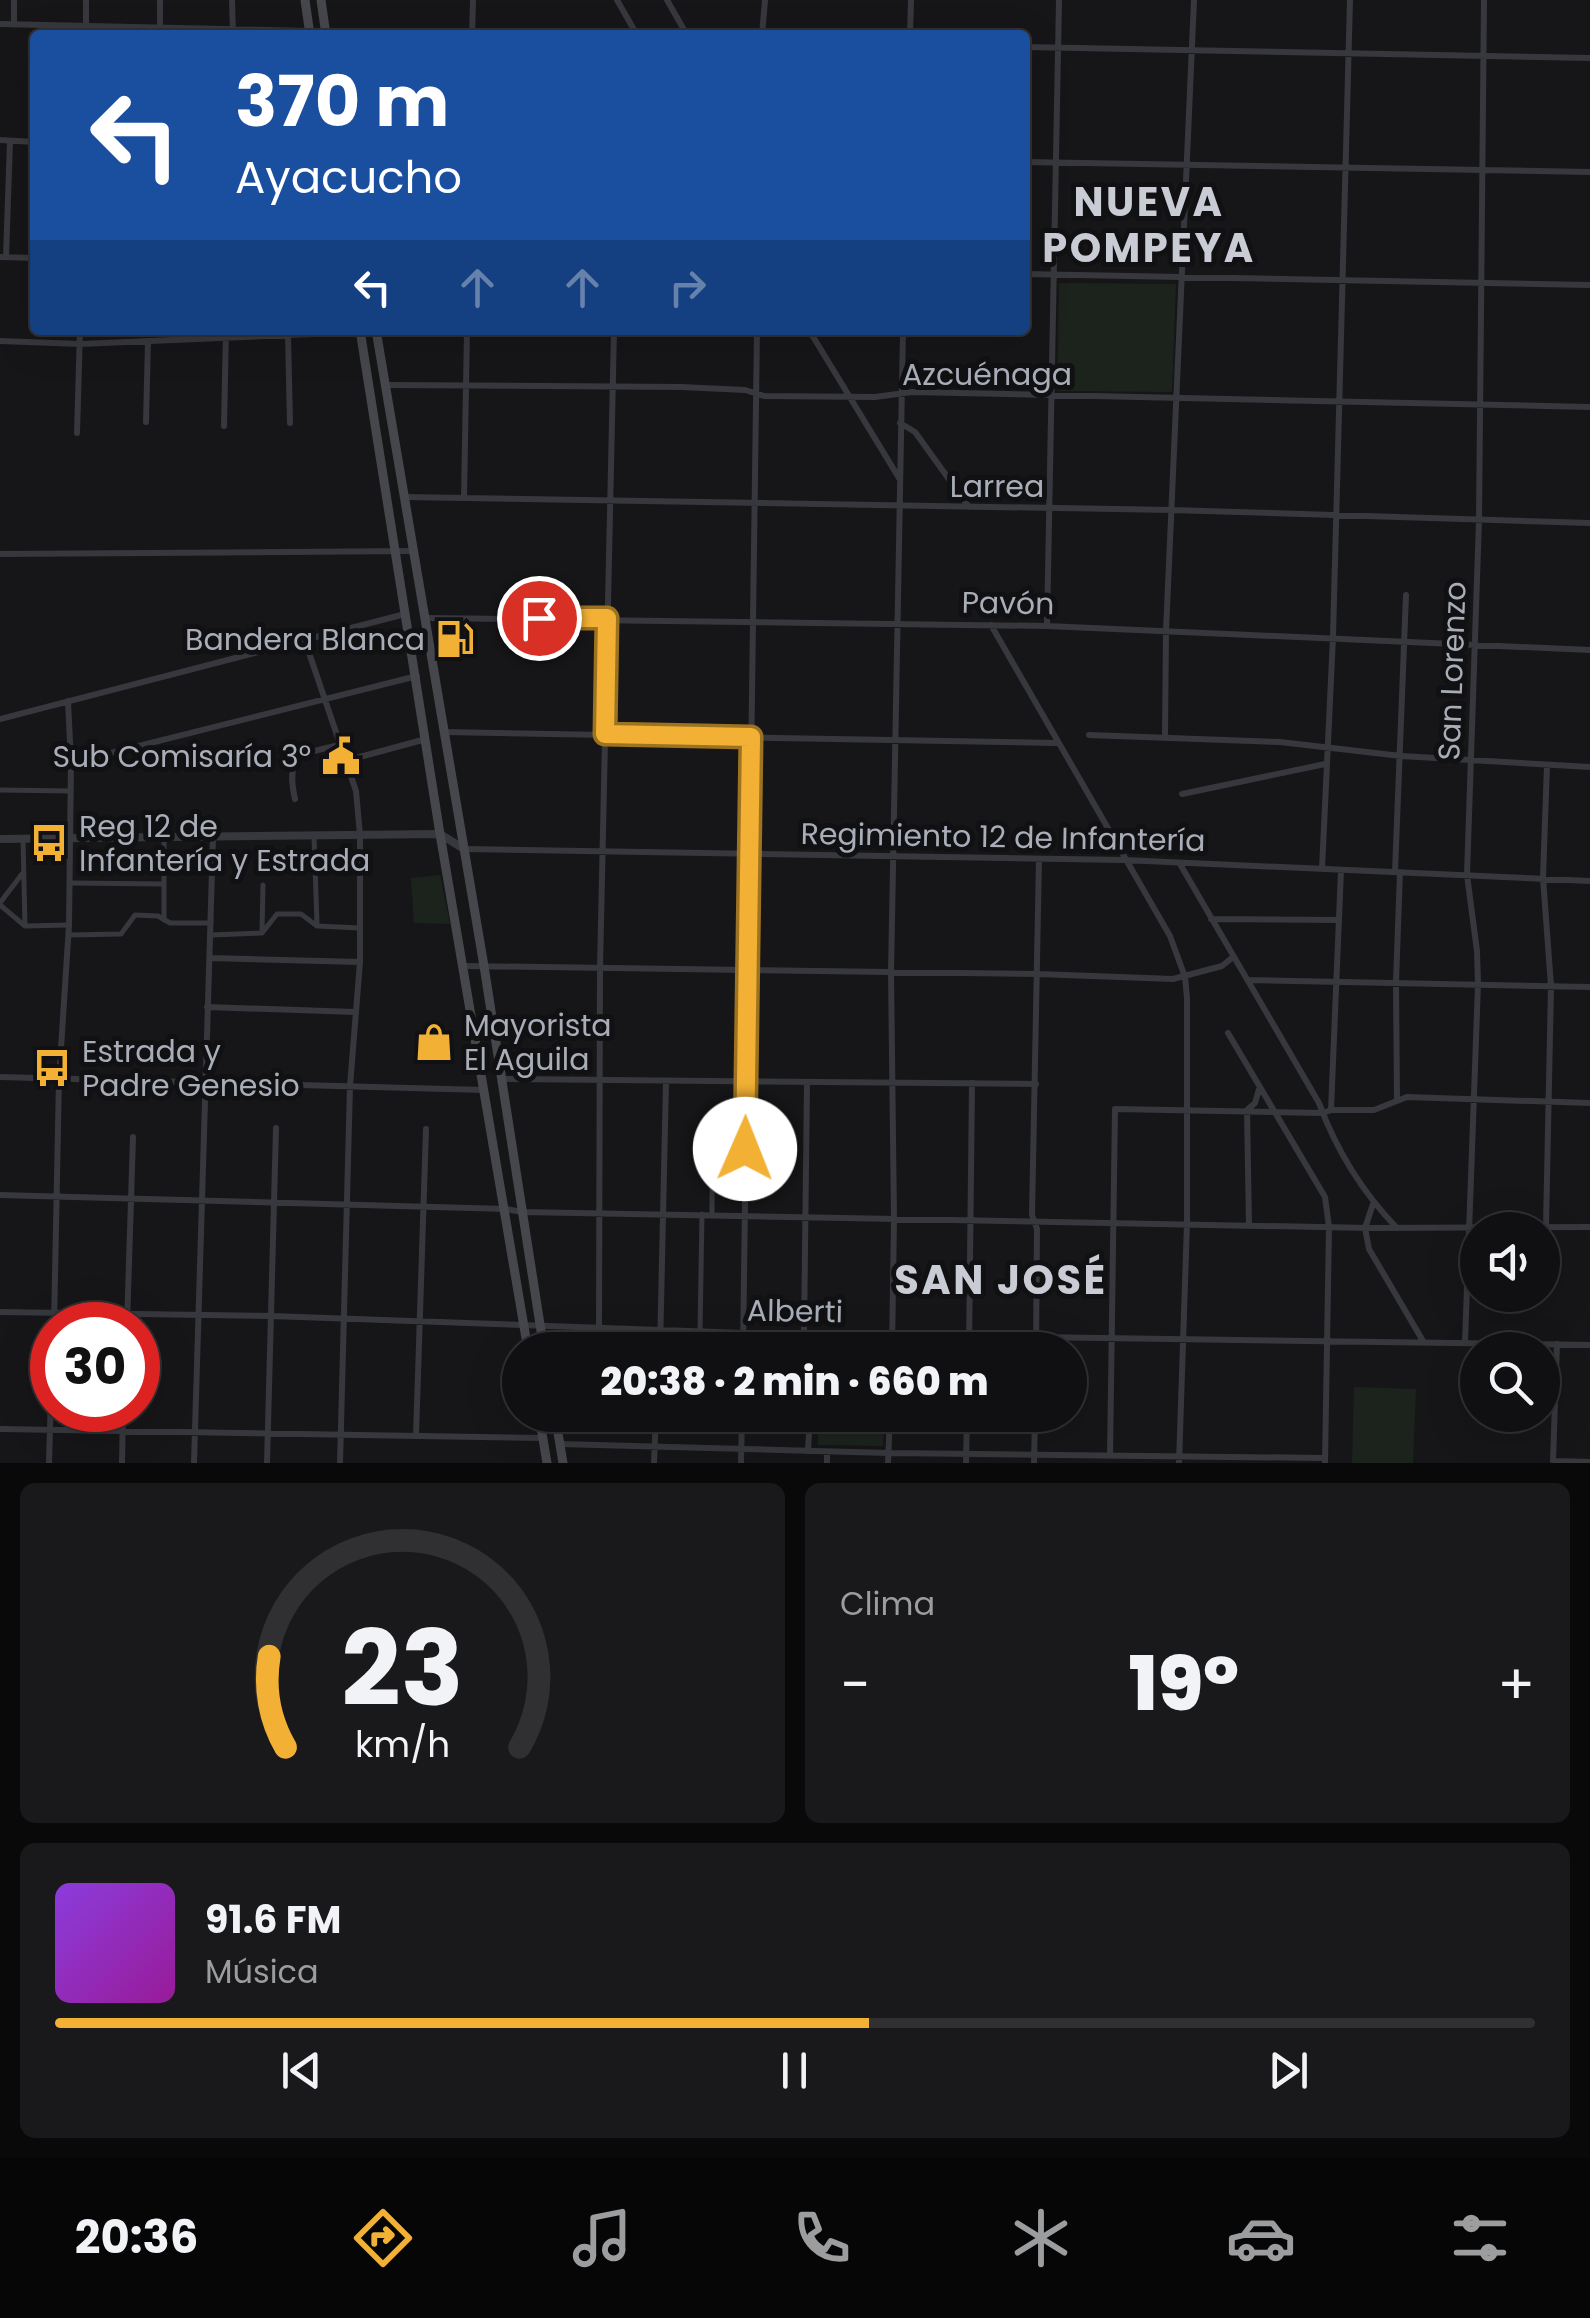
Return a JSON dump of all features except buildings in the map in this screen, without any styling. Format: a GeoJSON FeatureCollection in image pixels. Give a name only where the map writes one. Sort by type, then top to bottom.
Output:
{"type":"FeatureCollection","features":[{"type":"Feature","properties":{"kind":"main road"},"geometry":{"type":"LineString","coordinates":[[304,0],[309,30]]}},
{"type":"Feature","properties":{"kind":"main road"},"geometry":{"type":"LineString","coordinates":[[320,0],[325,30]]}},
{"type":"Feature","properties":{"kind":"main road"},"geometry":{"type":"LineString","coordinates":[[361,335],[525,1332]]}},
{"type":"Feature","properties":{"kind":"main road"},"geometry":{"type":"LineString","coordinates":[[377,335],[484,966],[541,1332]]}},
{"type":"Feature","properties":{"kind":"main road"},"geometry":{"type":"LineString","coordinates":[[542,1432],[547,1463]]}},
{"type":"Feature","properties":{"kind":"main road"},"geometry":{"type":"LineString","coordinates":[[558,1432],[563,1463]]}},
{"type":"Feature","properties":{"kind":"street"},"geometry":{"type":"LineString","coordinates":[[14,0],[14,25]]}},
{"type":"Feature","properties":{"kind":"street"},"geometry":{"type":"LineString","coordinates":[[86,0],[86,30]]}},
{"type":"Feature","properties":{"kind":"street"},"geometry":{"type":"LineString","coordinates":[[160,0],[160,30]]}},
{"type":"Feature","properties":{"kind":"street"},"geometry":{"type":"LineString","coordinates":[[232,0],[233,30]]}},
{"type":"Feature","properties":{"kind":"street"},"geometry":{"type":"LineString","coordinates":[[472,30],[473,0]]}},
{"type":"Feature","properties":{"kind":"street"},"geometry":{"type":"LineString","coordinates":[[616,0],[634,30]]}},
{"type":"Feature","properties":{"kind":"street"},"geometry":{"type":"LineString","coordinates":[[667,0],[684,30]]}},
{"type":"Feature","properties":{"kind":"street"},"geometry":{"type":"LineString","coordinates":[[762,30],[764,0]]}},
{"type":"Feature","properties":{"kind":"street"},"geometry":{"type":"LineString","coordinates":[[910,30],[911,0]]}},
{"type":"Feature","properties":{"kind":"street"},"geometry":{"type":"LineString","coordinates":[[1046,626],[1059,0]]}},
{"type":"Feature","properties":{"kind":"street"},"geometry":{"type":"LineString","coordinates":[[1165,735],[1166,631],[1194,0]]}},
{"type":"Feature","properties":{"kind":"street"},"geometry":{"type":"LineString","coordinates":[[1322,869],[1337,515],[1350,0]]}},
{"type":"Feature","properties":{"kind":"street","name":"San Lorenzo"},"geometry":{"type":"LineString","coordinates":[[1471,1212],[1478,951],[1467,875],[1479,520],[1484,0]]}},
{"type":"Feature","properties":{"kind":"street"},"geometry":{"type":"LineString","coordinates":[[0,24],[74,30]]}},
{"type":"Feature","properties":{"kind":"street"},"geometry":{"type":"LineString","coordinates":[[1030,47],[1590,58]]}},
{"type":"Feature","properties":{"kind":"street"},"geometry":{"type":"LineString","coordinates":[[0,140],[30,142]]}},
{"type":"Feature","properties":{"kind":"street"},"geometry":{"type":"LineString","coordinates":[[10,141],[3,257],[30,258]]}},
{"type":"Feature","properties":{"kind":"street"},"geometry":{"type":"LineString","coordinates":[[1030,162],[1590,172]]}},
{"type":"Feature","properties":{"kind":"street"},"geometry":{"type":"LineString","coordinates":[[1030,274],[1590,285]]}},
{"type":"Feature","properties":{"kind":"street"},"geometry":{"type":"LineString","coordinates":[[77,433],[80,335]]}},
{"type":"Feature","properties":{"kind":"street"},"geometry":{"type":"LineString","coordinates":[[0,341],[80,344],[215,335]]}},
{"type":"Feature","properties":{"kind":"street"},"geometry":{"type":"LineString","coordinates":[[224,426],[226,335]]}},
{"type":"Feature","properties":{"kind":"street"},"geometry":{"type":"LineString","coordinates":[[288,335],[290,423]]}},
{"type":"Feature","properties":{"kind":"street"},"geometry":{"type":"LineString","coordinates":[[464,498],[467,335]]}},
{"type":"Feature","properties":{"kind":"street"},"geometry":{"type":"LineString","coordinates":[[599,1328],[600,968],[614,335]]}},
{"type":"Feature","properties":{"kind":"street"},"geometry":{"type":"LineString","coordinates":[[743,1332],[757,335]]}},
{"type":"Feature","properties":{"kind":"street"},"geometry":{"type":"LineString","coordinates":[[812,335],[900,479]]}},
{"type":"Feature","properties":{"kind":"street"},"geometry":{"type":"LineString","coordinates":[[892,1332],[891,973],[903,335]]}},
{"type":"Feature","properties":{"kind":"street"},"geometry":{"type":"LineString","coordinates":[[146,422],[148,341]]}},
{"type":"Feature","properties":{"kind":"street","name":"Azcuénaga"},"geometry":{"type":"LineString","coordinates":[[386,385],[612,386],[847,397],[1050,396],[1590,407]]}},
{"type":"Feature","properties":{"kind":"street"},"geometry":{"type":"LineString","coordinates":[[900,422],[915,432],[969,508]]}},
{"type":"Feature","properties":{"kind":"street","name":"Larrea"},"geometry":{"type":"LineString","coordinates":[[404,497],[1172,510],[1590,523]]}},
{"type":"Feature","properties":{"kind":"street"},"geometry":{"type":"LineString","coordinates":[[0,554],[414,551]]}},
{"type":"Feature","properties":{"kind":"street"},"geometry":{"type":"LineString","coordinates":[[1397,1099],[1396,982],[1406,595]]}},
{"type":"Feature","properties":{"kind":"street"},"geometry":{"type":"LineString","coordinates":[[0,718],[406,613]]}},
{"type":"Feature","properties":{"kind":"street","name":"Pavón"},"geometry":{"type":"LineString","coordinates":[[425,618],[1046,626],[1590,650]]}},
{"type":"Feature","properties":{"kind":"street"},"geometry":{"type":"LineString","coordinates":[[991,626],[1170,936],[1185,977],[1188,1223],[1179,1460]]}},
{"type":"Feature","properties":{"kind":"street"},"geometry":{"type":"LineString","coordinates":[[306,641],[356,791],[360,836],[360,962],[350,1086],[340,1463]]}},
{"type":"Feature","properties":{"kind":"street"},"geometry":{"type":"LineString","coordinates":[[71,764],[416,676]]}},
{"type":"Feature","properties":{"kind":"street"},"geometry":{"type":"LineString","coordinates":[[55,1302],[59,1079],[70,883],[68,701]]}},
{"type":"Feature","properties":{"kind":"street"},"geometry":{"type":"LineString","coordinates":[[444,732],[1056,743]]}},
{"type":"Feature","properties":{"kind":"street"},"geometry":{"type":"LineString","coordinates":[[1089,735],[1280,742],[1328,750],[1590,768]]}},
{"type":"Feature","properties":{"kind":"street"},"geometry":{"type":"LineString","coordinates":[[345,760],[426,739]]}},
{"type":"Feature","properties":{"kind":"street"},"geometry":{"type":"LineString","coordinates":[[295,799],[290,774],[294,763],[304,754],[339,744]]}},
{"type":"Feature","properties":{"kind":"street"},"geometry":{"type":"LineString","coordinates":[[1182,794],[1325,764]]}},
{"type":"Feature","properties":{"kind":"street"},"geometry":{"type":"LineString","coordinates":[[1546,1212],[1551,986],[1543,878],[1547,764]]}},
{"type":"Feature","properties":{"kind":"street"},"geometry":{"type":"LineString","coordinates":[[0,790],[71,791]]}},
{"type":"Feature","properties":{"kind":"street"},"geometry":{"type":"LineString","coordinates":[[0,838],[440,834],[464,849]]}},
{"type":"Feature","properties":{"kind":"street"},"geometry":{"type":"LineString","coordinates":[[314,836],[317,926]]}},
{"type":"Feature","properties":{"kind":"street"},"geometry":{"type":"LineString","coordinates":[[23,838],[25,926]]}},
{"type":"Feature","properties":{"kind":"street"},"geometry":{"type":"LineString","coordinates":[[164,838],[164,920]]}},
{"type":"Feature","properties":{"kind":"street"},"geometry":{"type":"LineString","coordinates":[[194,1463],[212,838]]}},
{"type":"Feature","properties":{"kind":"street","name":"Regimiento 12 de Infantería"},"geometry":{"type":"LineString","coordinates":[[464,849],[1124,860],[1590,881]]}},
{"type":"Feature","properties":{"kind":"street"},"geometry":{"type":"LineString","coordinates":[[1036,1332],[1040,859]]}},
{"type":"Feature","properties":{"kind":"street"},"geometry":{"type":"LineString","coordinates":[[1179,864],[1327,1112]]}},
{"type":"Feature","properties":{"kind":"street"},"geometry":{"type":"LineString","coordinates":[[1342,870],[1328,1127],[1373,1203],[1397,1228]]}},
{"type":"Feature","properties":{"kind":"street"},"geometry":{"type":"LineString","coordinates":[[24,872],[0,904],[25,926],[69,925]]}},
{"type":"Feature","properties":{"kind":"street"},"geometry":{"type":"LineString","coordinates":[[70,883],[164,884]]}},
{"type":"Feature","properties":{"kind":"street"},"geometry":{"type":"LineString","coordinates":[[262,934],[263,885]]}},
{"type":"Feature","properties":{"kind":"street"},"geometry":{"type":"LineString","coordinates":[[262,934],[278,914],[301,914],[317,926],[360,928]]}},
{"type":"Feature","properties":{"kind":"street"},"geometry":{"type":"LineString","coordinates":[[68,934],[121,934],[135,915],[158,916],[170,924],[212,923]]}},
{"type":"Feature","properties":{"kind":"street"},"geometry":{"type":"LineString","coordinates":[[1210,919],[1339,920]]}},
{"type":"Feature","properties":{"kind":"street"},"geometry":{"type":"LineString","coordinates":[[211,935],[262,934]]}},
{"type":"Feature","properties":{"kind":"street"},"geometry":{"type":"LineString","coordinates":[[465,966],[1038,974],[1172,980],[1222,966],[1233,956]]}},
{"type":"Feature","properties":{"kind":"street"},"geometry":{"type":"LineString","coordinates":[[211,958],[360,962]]}},
{"type":"Feature","properties":{"kind":"street"},"geometry":{"type":"LineString","coordinates":[[1247,980],[1590,987]]}},
{"type":"Feature","properties":{"kind":"street"},"geometry":{"type":"LineString","coordinates":[[207,1007],[355,1012]]}},
{"type":"Feature","properties":{"kind":"street"},"geometry":{"type":"LineString","coordinates":[[560,1444],[889,1453],[966,1459],[1325,1461],[1329,1227],[1325,1198],[1228,1033]]}},
{"type":"Feature","properties":{"kind":"street"},"geometry":{"type":"LineString","coordinates":[[0,1078],[486,1090]]}},
{"type":"Feature","properties":{"kind":"street"},"geometry":{"type":"LineString","coordinates":[[502,1079],[1036,1084]]}},
{"type":"Feature","properties":{"kind":"street"},"geometry":{"type":"LineString","coordinates":[[661,1330],[666,1082]]}},
{"type":"Feature","properties":{"kind":"street"},"geometry":{"type":"LineString","coordinates":[[804,1332],[807,1083]]}},
{"type":"Feature","properties":{"kind":"street"},"geometry":{"type":"LineString","coordinates":[[970,1332],[972,1084]]}},
{"type":"Feature","properties":{"kind":"street"},"geometry":{"type":"LineString","coordinates":[[1249,1225],[1248,1110],[1260,1088]]}},
{"type":"Feature","properties":{"kind":"street"},"geometry":{"type":"LineString","coordinates":[[1110,1460],[1115,1109],[1327,1112],[1374,1110],[1397,1099],[1590,1103]]}},
{"type":"Feature","properties":{"kind":"street"},"geometry":{"type":"LineString","coordinates":[[712,1126],[712,1214]]}},
{"type":"Feature","properties":{"kind":"street"},"geometry":{"type":"LineString","coordinates":[[267,1463],[276,1128]]}},
{"type":"Feature","properties":{"kind":"street"},"geometry":{"type":"LineString","coordinates":[[416,1436],[426,1129]]}},
{"type":"Feature","properties":{"kind":"street"},"geometry":{"type":"LineString","coordinates":[[128,1302],[134,1137]]}},
{"type":"Feature","properties":{"kind":"street"},"geometry":{"type":"LineString","coordinates":[[0,1195],[506,1208],[522,1212],[1460,1228]]}},
{"type":"Feature","properties":{"kind":"street"},"geometry":{"type":"LineString","coordinates":[[1373,1203],[1365,1228],[1370,1249],[1423,1342]]}},
{"type":"Feature","properties":{"kind":"street"},"geometry":{"type":"LineString","coordinates":[[700,1332],[702,1214]]}},
{"type":"Feature","properties":{"kind":"street"},"geometry":{"type":"LineString","coordinates":[[1560,1226],[1590,1227]]}},
{"type":"Feature","properties":{"kind":"street","name":"Alberti"},"geometry":{"type":"LineString","coordinates":[[0,1312],[30,1313]]}},
{"type":"Feature","properties":{"kind":"street","name":"Alberti"},"geometry":{"type":"LineString","coordinates":[[160,1315],[700,1332]]}},
{"type":"Feature","properties":{"kind":"street","name":"Alberti"},"geometry":{"type":"LineString","coordinates":[[1087,1338],[1460,1342]]}},
{"type":"Feature","properties":{"kind":"street","name":"Alberti"},"geometry":{"type":"LineString","coordinates":[[1560,1344],[1590,1345]]}},
{"type":"Feature","properties":{"kind":"street"},"geometry":{"type":"LineString","coordinates":[[0,1428],[30,1429]]}},
{"type":"Feature","properties":{"kind":"street"},"geometry":{"type":"LineString","coordinates":[[48,1463],[49,1432]]}},
{"type":"Feature","properties":{"kind":"street"},"geometry":{"type":"LineString","coordinates":[[122,1432],[122,1463]]}},
{"type":"Feature","properties":{"kind":"street"},"geometry":{"type":"LineString","coordinates":[[160,1432],[543,1438]]}},
{"type":"Feature","properties":{"kind":"street"},"geometry":{"type":"LineString","coordinates":[[654,1463],[655,1432]]}},
{"type":"Feature","properties":{"kind":"street"},"geometry":{"type":"LineString","coordinates":[[741,1463],[742,1432]]}},
{"type":"Feature","properties":{"kind":"street"},"geometry":{"type":"LineString","coordinates":[[808,1451],[809,1432]]}},
{"type":"Feature","properties":{"kind":"street"},"geometry":{"type":"LineString","coordinates":[[888,1463],[890,1432]]}},
{"type":"Feature","properties":{"kind":"street"},"geometry":{"type":"LineString","coordinates":[[966,1459],[967,1432]]}},
{"type":"Feature","properties":{"kind":"street"},"geometry":{"type":"LineString","coordinates":[[1034,1459],[1035,1432]]}},
{"type":"Feature","properties":{"kind":"street"},"geometry":{"type":"LineString","coordinates":[[1554,1432],[1553,1460],[1590,1462]]}},
{"type":"Feature","properties":{"kind":"street"},"geometry":{"type":"LineString","coordinates":[[827,1452],[827,1463]]}},
{"type":"Feature","properties":{"kind":"shaded area"},"geometry":{"type":"Polygon","coordinates":[[[1059,283],[1176,284],[1172,392],[1057,391],[1059,283]]]}},
{"type":"Feature","properties":{"kind":"shaded area"},"geometry":{"type":"Polygon","coordinates":[[[440,875],[450,924],[414,923],[411,878],[440,875]]]}},
{"type":"Feature","properties":{"kind":"shaded area"},"geometry":{"type":"Polygon","coordinates":[[[1354,1387],[1416,1389],[1413,1463],[1352,1463],[1354,1387]]]}},
{"type":"Feature","properties":{"kind":"shaded area"},"geometry":{"type":"Polygon","coordinates":[[[818,1432],[883,1432],[883,1446],[818,1445],[818,1432]]]}},
{"type":"Feature","properties":{"kind":"place","name":"Bandera Blanca"},"geometry":{"type":"Point","coordinates":[455,639]}},
{"type":"Feature","properties":{"kind":"place","name":"Sub Comisaría 3°"},"geometry":{"type":"Point","coordinates":[341,756]}},
{"type":"Feature","properties":{"kind":"place","name":"Reg 12 de Infantería y Estrada"},"geometry":{"type":"Point","coordinates":[49,843]}},
{"type":"Feature","properties":{"kind":"place","name":"Mayorista El Aguila"},"geometry":{"type":"Point","coordinates":[434,1042]}},
{"type":"Feature","properties":{"kind":"place","name":"Estrada y Padre Genesio"},"geometry":{"type":"Point","coordinates":[52,1068]}},
{"type":"Feature","properties":{"kind":"district","name":"NUEVA POMPEYA"},"geometry":{"type":"Point","coordinates":[1149,225]}},
{"type":"Feature","properties":{"kind":"district","name":"SAN JOSÉ"},"geometry":{"type":"Point","coordinates":[1001,1280]}},
{"type":"Feature","properties":{"kind":"route"},"geometry":{"type":"LineString","coordinates":[[539,618],[607,618],[605,734],[751,737],[745,1149]]}}]}
